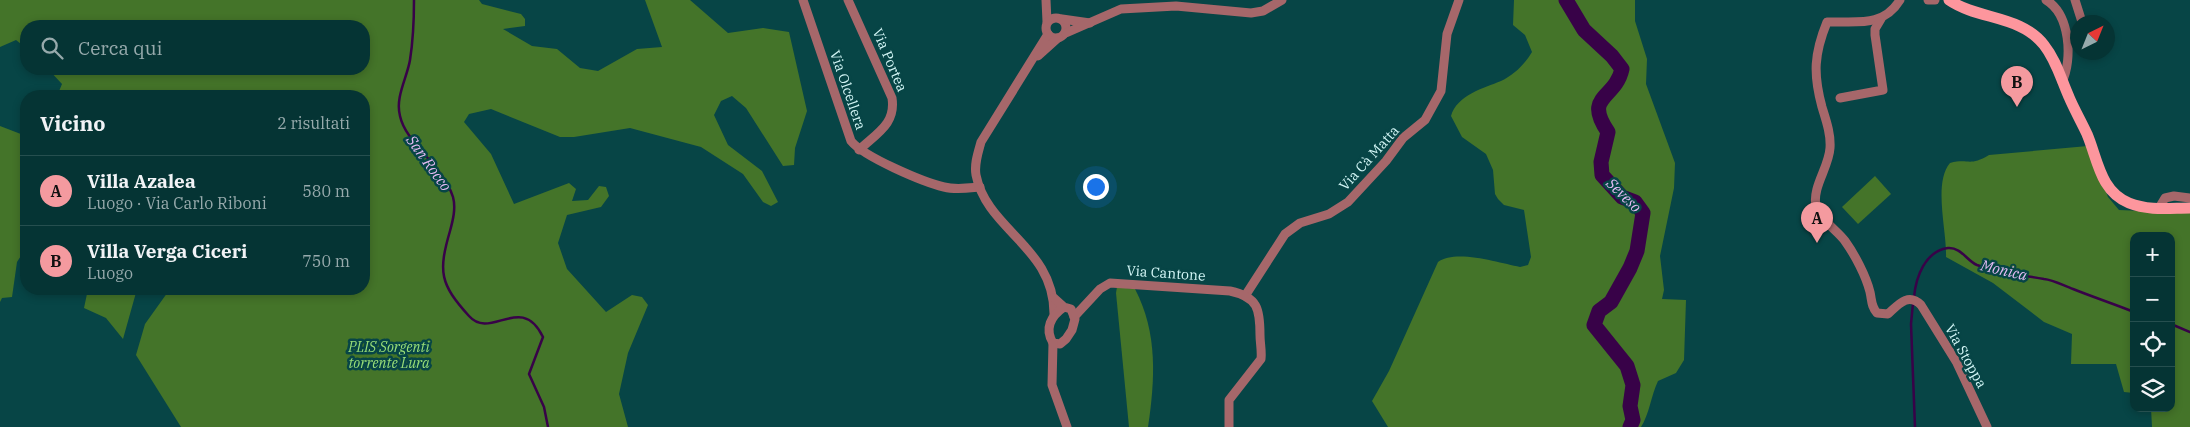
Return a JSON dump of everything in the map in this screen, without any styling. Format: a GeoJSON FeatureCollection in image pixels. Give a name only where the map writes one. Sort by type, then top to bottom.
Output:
{"type":"FeatureCollection","features":[{"type":"Feature","properties":{"kind":"main road"},"geometry":{"type":"LineString","coordinates":[[1949,0],[1960,8],[2007,20],[2034,34],[2044,44],[2053,58],[2087,135],[2099,173],[2114,195],[2128,203],[2159,208],[2190,208]]}},
{"type":"Feature","properties":{"kind":"street","name":"Via Olcellera"},"geometry":{"type":"LineString","coordinates":[[803,0],[851,141],[859,150],[872,158],[944,187],[980,187]]}},
{"type":"Feature","properties":{"kind":"street","name":"Via Portea"},"geometry":{"type":"LineString","coordinates":[[848,0],[892,98],[894,110],[890,121],[859,150]]}},
{"type":"Feature","properties":{"kind":"street"},"geometry":{"type":"LineString","coordinates":[[1047,0],[1066,25],[1062,36]]}},
{"type":"Feature","properties":{"kind":"street"},"geometry":{"type":"LineString","coordinates":[[1047,0],[1048,34],[981,142],[976,162],[980,187],[991,208],[1034,255],[1054,298],[1054,315],[1049,324],[1048,332],[1053,343],[1052,380],[1054,394],[1067,427]]}},
{"type":"Feature","properties":{"kind":"street"},"geometry":{"type":"LineString","coordinates":[[1034,59],[1062,36],[1092,23],[1121,4],[1176,6],[1251,13],[1263,11],[1282,0]]}},
{"type":"Feature","properties":{"kind":"street","name":"Via Cà Matta"},"geometry":{"type":"LineString","coordinates":[[1245,296],[1286,234],[1300,224],[1329,214],[1348,202],[1386,161],[1403,138],[1425,120],[1440,91],[1447,34],[1459,0]]}},
{"type":"Feature","properties":{"kind":"street"},"geometry":{"type":"LineString","coordinates":[[1840,98],[1883,90],[1875,29],[1881,19],[1889,14],[1900,0]]}},
{"type":"Feature","properties":{"kind":"street"},"geometry":{"type":"LineString","coordinates":[[1928,0],[1935,0]]}},
{"type":"Feature","properties":{"kind":"street"},"geometry":{"type":"LineString","coordinates":[[2046,0],[2055,5],[2062,16],[2065,28],[2068,70],[2062,82]]}},
{"type":"Feature","properties":{"kind":"street"},"geometry":{"type":"LineString","coordinates":[[2075,0],[2080,15]]}},
{"type":"Feature","properties":{"kind":"street"},"geometry":{"type":"LineString","coordinates":[[1047,22],[1053,18],[1061,18],[1092,23]]}},
{"type":"Feature","properties":{"kind":"street","name":"Via Stoppa"},"geometry":{"type":"LineString","coordinates":[[1881,19],[1827,22],[1816,58],[1815,76],[1828,127],[1830,147],[1826,168],[1817,190],[1816,205],[1819,212],[1845,241],[1858,263],[1870,293],[1873,308],[1877,313],[1888,314],[1901,301],[1912,300],[1957,362],[1987,427]]}},
{"type":"Feature","properties":{"kind":"street"},"geometry":{"type":"LineString","coordinates":[[1048,34],[1062,36]]}},
{"type":"Feature","properties":{"kind":"street"},"geometry":{"type":"LineString","coordinates":[[2159,208],[2165,198],[2174,196],[2190,198]]}},
{"type":"Feature","properties":{"kind":"street","name":"Via Cantone"},"geometry":{"type":"LineString","coordinates":[[1070,311],[1084,306],[1100,289],[1110,283],[1230,291],[1254,301],[1260,314],[1261,359],[1229,400],[1229,427]]}},
{"type":"Feature","properties":{"kind":"street"},"geometry":{"type":"LineString","coordinates":[[1053,365],[1064,341],[1072,330],[1070,311],[1054,298]]}},
{"type":"Feature","properties":{"kind":"street"},"geometry":{"type":"LineString","coordinates":[[1054,315],[1070,311]]}},
{"type":"Feature","properties":{"kind":"street"},"geometry":{"type":"LineString","coordinates":[[1053,343],[1060,344],[1064,341]]}},
{"type":"Feature","properties":{"kind":"green space","name":"PLIS Sorgenti torrente Lura"},"geometry":{"type":"Polygon","coordinates":[[[0,0],[479,0],[482,4],[521,14],[525,19],[525,26],[503,29],[532,46],[557,49],[580,68],[598,71],[637,49],[662,47],[645,0],[690,0],[728,33],[763,28],[789,32],[807,111],[795,148],[794,165],[783,166],[746,108],[732,96],[721,101],[714,115],[728,145],[762,171],[778,202],[771,206],[763,202],[743,174],[701,147],[630,128],[574,137],[560,137],[491,109],[469,114],[464,122],[491,154],[514,204],[569,183],[576,189],[572,201],[588,200],[599,186],[606,187],[609,196],[601,207],[567,215],[558,243],[567,269],[606,312],[632,295],[642,297],[648,305],[628,353],[619,394],[628,427],[181,427],[136,355],[145,324],[166,295],[370,295],[370,90],[60,90],[62,84],[54,75],[370,75],[370,20],[20,20],[20,43],[16,40],[0,47],[0,0]]]}},
{"type":"Feature","properties":{"kind":"green space"},"geometry":{"type":"Polygon","coordinates":[[[1514,0],[1635,0],[1635,21],[1647,59],[1646,84],[1675,163],[1674,188],[1660,256],[1664,290],[1662,299],[1686,300],[1684,360],[1676,373],[1658,381],[1641,427],[1388,427],[1372,401],[1389,371],[1438,262],[1446,258],[1466,257],[1520,267],[1528,265],[1531,257],[1524,210],[1504,205],[1498,199],[1495,194],[1493,170],[1486,154],[1462,137],[1451,116],[1454,109],[1465,98],[1510,76],[1523,65],[1532,52],[1525,35],[1513,25],[1514,0]]]}},
{"type":"Feature","properties":{"kind":"green space"},"geometry":{"type":"Polygon","coordinates":[[[0,126],[20,134],[20,257],[17,262],[12,297],[2,298],[0,302],[0,126]]]}},
{"type":"Feature","properties":{"kind":"green space"},"geometry":{"type":"Polygon","coordinates":[[[2088,146],[2108,197],[2119,210],[2190,213],[2190,427],[2152,427],[2151,412],[2175,412],[2175,232],[2130,232],[2130,393],[2124,392],[2116,364],[2071,364],[2072,334],[2044,322],[1993,283],[1946,257],[1942,208],[1942,182],[1945,172],[1950,163],[1977,161],[1989,155],[2088,146]]]}},
{"type":"Feature","properties":{"kind":"green space"},"geometry":{"type":"Polygon","coordinates":[[[1875,176],[1891,194],[1858,224],[1842,207],[1875,176]]]}},
{"type":"Feature","properties":{"kind":"green space"},"geometry":{"type":"Polygon","coordinates":[[[1117,287],[1135,289],[1148,323],[1153,357],[1153,374],[1148,427],[1129,427],[1116,293],[1117,287]]]}},
{"type":"Feature","properties":{"kind":"green space"},"geometry":{"type":"Polygon","coordinates":[[[87,295],[135,295],[123,339],[106,318],[84,308],[87,295]]]}},
{"type":"Feature","properties":{"kind":"waterway","name":"San Rocco"},"geometry":{"type":"LineString","coordinates":[[414,0],[411,53],[409,67],[400,95],[399,109],[409,136],[441,175],[453,197],[454,214],[444,257],[444,277],[447,286],[459,305],[469,316],[478,322],[487,324],[516,317],[525,318],[534,324],[543,337],[529,374],[544,407],[548,427]]}},
{"type":"Feature","properties":{"kind":"waterway","name":"Seveso"},"geometry":{"type":"LineString","coordinates":[[1566,0],[1584,30],[1612,56],[1622,69],[1613,87],[1600,104],[1601,120],[1608,132],[1601,162],[1602,175],[1622,197],[1635,202],[1643,213],[1637,251],[1630,268],[1611,302],[1599,311],[1594,325],[1627,366],[1633,385],[1630,406],[1633,420],[1630,427]]}},
{"type":"Feature","properties":{"kind":"waterway","name":"Monica"},"geometry":{"type":"LineString","coordinates":[[1914,297],[1917,281],[1923,266],[1933,254],[1940,250],[1953,248],[1970,261],[1985,268],[2051,281],[2130,311]]}},
{"type":"Feature","properties":{"kind":"waterway","name":"Monica"},"geometry":{"type":"LineString","coordinates":[[1913,303],[1911,324],[1915,427]]}},
{"type":"Feature","properties":{"kind":"waterway","name":"Monica"},"geometry":{"type":"LineString","coordinates":[[2175,326],[2190,332]]}},
{"type":"Feature","properties":{"kind":"place","name":"Villa Verga Ciceri"},"geometry":{"type":"Point","coordinates":[2017,107]}},
{"type":"Feature","properties":{"kind":"place","name":"Villa Azalea"},"geometry":{"type":"Point","coordinates":[1817,243]}}]}
